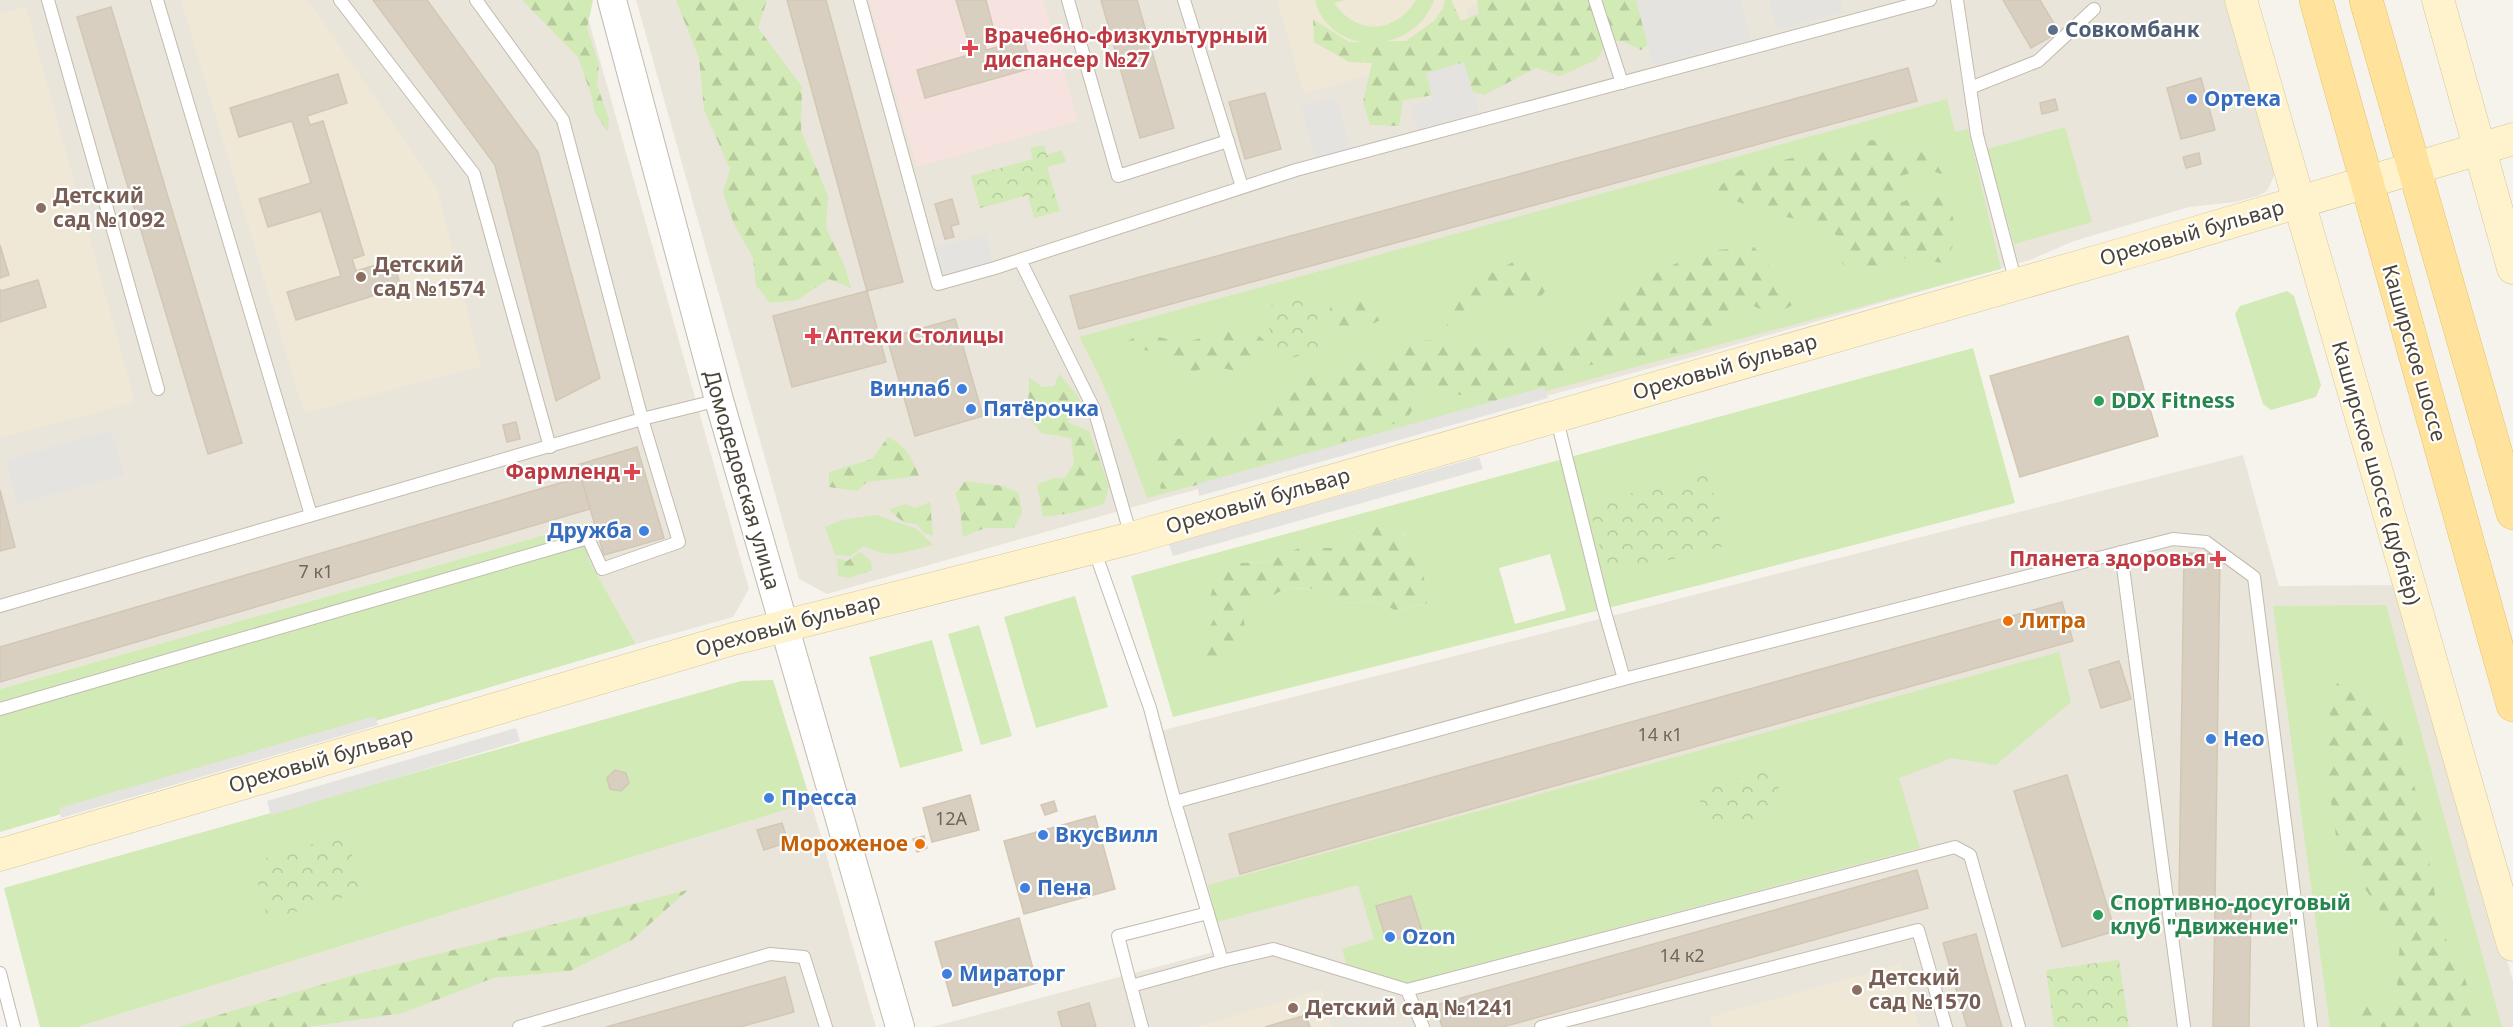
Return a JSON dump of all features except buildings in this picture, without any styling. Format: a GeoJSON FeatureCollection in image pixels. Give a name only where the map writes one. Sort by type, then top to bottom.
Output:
{"type":"FeatureCollection","features":[{"type":"Feature","properties":{"kind":"main road","name":"Каширское шоссе (дублёр)"},"geometry":{"type":"LineString","coordinates":[[2241,0],[2297,202],[2513,945]]}},
{"type":"Feature","properties":{"kind":"main road","name":"Каширское шоссе"},"geometry":{"type":"LineString","coordinates":[[2316,0],[2513,705]]}},
{"type":"Feature","properties":{"kind":"main road"},"geometry":{"type":"LineString","coordinates":[[2366,0],[2513,513]]}},
{"type":"Feature","properties":{"kind":"main road"},"geometry":{"type":"LineString","coordinates":[[2438,0],[2513,268]]}},
{"type":"Feature","properties":{"kind":"main road","name":"Ореховый бульвар"},"geometry":{"type":"LineString","coordinates":[[0,855],[783,626],[1132,538],[2513,139]]}},
{"type":"Feature","properties":{"kind":"street","name":"Домодедовская улица"},"geometry":{"type":"LineString","coordinates":[[612,0],[719,400],[900,1027]]}},
{"type":"Feature","properties":{"kind":"lane"},"geometry":{"type":"LineString","coordinates":[[48,0],[158,389]]}},
{"type":"Feature","properties":{"kind":"lane"},"geometry":{"type":"LineString","coordinates":[[158,0],[311,515]]}},
{"type":"Feature","properties":{"kind":"lane"},"geometry":{"type":"LineString","coordinates":[[340,0],[474,174],[550,447]]}},
{"type":"Feature","properties":{"kind":"lane"},"geometry":{"type":"LineString","coordinates":[[0,709],[588,538],[602,569],[679,542],[642,419],[563,120],[476,0]]}},
{"type":"Feature","properties":{"kind":"lane"},"geometry":{"type":"LineString","coordinates":[[860,0],[939,284],[1296,170],[1449,125],[1622,82],[1673,64],[1930,0]]}},
{"type":"Feature","properties":{"kind":"lane"},"geometry":{"type":"LineString","coordinates":[[1068,0],[1118,176],[1228,141]]}},
{"type":"Feature","properties":{"kind":"lane"},"geometry":{"type":"LineString","coordinates":[[1184,0],[1242,187]]}},
{"type":"Feature","properties":{"kind":"lane"},"geometry":{"type":"LineString","coordinates":[[1595,0],[1622,82]]}},
{"type":"Feature","properties":{"kind":"lane"},"geometry":{"type":"LineString","coordinates":[[1957,0],[1977,135],[2016,284]]}},
{"type":"Feature","properties":{"kind":"lane"},"geometry":{"type":"LineString","coordinates":[[1970,88],[2038,61],[2094,9]]}},
{"type":"Feature","properties":{"kind":"lane"},"geometry":{"type":"LineString","coordinates":[[1020,260],[1094,409],[1132,538]]}},
{"type":"Feature","properties":{"kind":"lane"},"geometry":{"type":"LineString","coordinates":[[0,606],[642,419],[719,400]]}},
{"type":"Feature","properties":{"kind":"lane"},"geometry":{"type":"LineString","coordinates":[[1556,415],[1604,609],[1624,679]]}},
{"type":"Feature","properties":{"kind":"lane"},"geometry":{"type":"LineString","coordinates":[[1175,802],[1624,679],[2121,552],[2173,539],[2206,542],[2254,577],[2311,1027]]}},
{"type":"Feature","properties":{"kind":"lane"},"geometry":{"type":"LineString","coordinates":[[1093,548],[1150,708],[1222,960]]}},
{"type":"Feature","properties":{"kind":"lane"},"geometry":{"type":"LineString","coordinates":[[2121,552],[2184,1027]]}},
{"type":"Feature","properties":{"kind":"lane"},"geometry":{"type":"LineString","coordinates":[[1131,986],[1222,960],[1273,949],[1407,990],[1955,847],[1970,855],[2019,1027]]}},
{"type":"Feature","properties":{"kind":"lane"},"geometry":{"type":"LineString","coordinates":[[1142,1027],[1118,936],[1208,913]]}},
{"type":"Feature","properties":{"kind":"lane"},"geometry":{"type":"LineString","coordinates":[[1541,1027],[1918,930],[1946,1027]]}},
{"type":"Feature","properties":{"kind":"lane"},"geometry":{"type":"LineString","coordinates":[[519,1027],[770,954],[804,957],[826,1027]]}},
{"type":"Feature","properties":{"kind":"lane"},"geometry":{"type":"LineString","coordinates":[[0,973],[14,1027]]}},
{"type":"Feature","properties":{"kind":"lane"},"geometry":{"type":"LineString","coordinates":[[1407,990],[1423,1027]]}},
{"type":"Feature","properties":{"kind":"shaded area"},"geometry":{"type":"Polygon","coordinates":[[[0,0],[583,0],[749,589],[733,617],[636,644],[589,560],[580,525],[0,689],[0,0]]]}},
{"type":"Feature","properties":{"kind":"shaded area","name":"Детский сад №1574"},"geometry":{"type":"Polygon","coordinates":[[[181,0],[308,0],[437,188],[481,366],[304,413],[181,0]]]}},
{"type":"Feature","properties":{"kind":"shaded area"},"geometry":{"type":"Polygon","coordinates":[[[636,0],[2225,0],[2245,46],[2275,174],[2267,191],[2258,196],[2235,202],[2189,207],[2074,241],[2030,260],[1696,356],[1165,498],[827,594],[799,579],[636,0]]]}},
{"type":"Feature","properties":{"kind":"shaded area","name":"Врачебно-физкультурный диспансер №27"},"geometry":{"type":"Polygon","coordinates":[[[869,0],[1043,0],[1078,121],[917,167],[869,0]]]}},
{"type":"Feature","properties":{"kind":"shaded area"},"geometry":{"type":"Polygon","coordinates":[[[1277,0],[1494,0],[1466,8],[1476,43],[1304,94],[1277,0]]]}},
{"type":"Feature","properties":{"kind":"shaded area"},"geometry":{"type":"Polygon","coordinates":[[[1636,0],[1740,0],[1751,39],[1653,65],[1636,0]]]}},
{"type":"Feature","properties":{"kind":"shaded area"},"geometry":{"type":"Polygon","coordinates":[[[1769,0],[1840,0],[1844,12],[1777,30],[1769,0]]]}},
{"type":"Feature","properties":{"kind":"shaded area","name":"Детский сад №1092"},"geometry":{"type":"Polygon","coordinates":[[[26,7],[135,402],[0,438],[0,14],[26,7]]]}},
{"type":"Feature","properties":{"kind":"shaded area"},"geometry":{"type":"Polygon","coordinates":[[[1464,62],[1479,113],[1418,129],[1410,106],[1433,100],[1426,73],[1464,62]]]}},
{"type":"Feature","properties":{"kind":"shaded area"},"geometry":{"type":"Polygon","coordinates":[[[1336,97],[1352,154],[1317,164],[1301,107],[1336,97]]]}},
{"type":"Feature","properties":{"kind":"shaded area"},"geometry":{"type":"Polygon","coordinates":[[[986,234],[995,268],[938,284],[929,249],[986,234]]]}},
{"type":"Feature","properties":{"kind":"shaded area"},"geometry":{"type":"Polygon","coordinates":[[[1544,387],[1548,398],[1199,496],[1197,484],[1544,387]]]}},
{"type":"Feature","properties":{"kind":"shaded area"},"geometry":{"type":"Polygon","coordinates":[[[111,430],[124,475],[18,504],[6,460],[111,430]]]}},
{"type":"Feature","properties":{"kind":"shaded area"},"geometry":{"type":"Polygon","coordinates":[[[2243,455],[2279,586],[2402,585],[2513,981],[2513,1027],[932,1027],[1213,952],[1148,734],[2243,455]]]}},
{"type":"Feature","properties":{"kind":"shaded area"},"geometry":{"type":"Polygon","coordinates":[[[1479,457],[1483,469],[1173,556],[1169,544],[1479,457]]]}},
{"type":"Feature","properties":{"kind":"shaded area"},"geometry":{"type":"Polygon","coordinates":[[[375,716],[378,725],[61,818],[59,808],[375,716]]]}},
{"type":"Feature","properties":{"kind":"shaded area"},"geometry":{"type":"Polygon","coordinates":[[[516,728],[520,741],[271,815],[267,801],[516,728]]]}},
{"type":"Feature","properties":{"kind":"shaded area"},"geometry":{"type":"Polygon","coordinates":[[[811,802],[876,1027],[77,1027],[811,802]]]}},
{"type":"Feature","properties":{"kind":"shaded area","name":"Детский сад №1570"},"geometry":{"type":"Polygon","coordinates":[[[1901,964],[1919,1027],[1713,1027],[1710,1017],[1901,964]]]}},
{"type":"Feature","properties":{"kind":"shaded area","name":"Детский сад №1241"},"geometry":{"type":"Polygon","coordinates":[[[1322,989],[1332,1027],[1197,1027],[1322,989]]]}},
{"type":"Feature","properties":{"kind":"green space"},"geometry":{"type":"Polygon","coordinates":[[[522,0],[593,0],[587,28],[599,64],[597,85],[609,119],[608,132],[595,113],[578,57],[522,0]]]}},
{"type":"Feature","properties":{"kind":"green space"},"geometry":{"type":"Polygon","coordinates":[[[676,0],[767,0],[758,28],[802,87],[801,131],[828,196],[826,228],[845,267],[851,288],[829,279],[797,300],[770,303],[756,285],[753,258],[734,224],[723,192],[730,169],[704,110],[699,58],[676,0]]]}},
{"type":"Feature","properties":{"kind":"green space"},"geometry":{"type":"Polygon","coordinates":[[[1315,0],[1345,0],[1334,3],[1343,14],[1365,26],[1376,27],[1387,25],[1398,19],[1416,0],[1434,0],[1424,18],[1410,32],[1392,40],[1373,43],[1355,40],[1338,33],[1324,19],[1315,0]]]}},
{"type":"Feature","properties":{"kind":"green space"},"geometry":{"type":"Polygon","coordinates":[[[1445,0],[1451,0],[1461,21],[1479,14],[1477,0],[1655,0],[1661,35],[1641,50],[1622,41],[1609,41],[1596,60],[1560,76],[1536,68],[1484,95],[1465,90],[1403,100],[1399,126],[1370,125],[1363,102],[1372,63],[1349,62],[1314,42],[1313,19],[1349,42],[1406,41],[1434,21],[1443,8],[1445,0]]]}},
{"type":"Feature","properties":{"kind":"green space"},"geometry":{"type":"Polygon","coordinates":[[[1947,99],[1955,132],[1968,129],[2001,269],[1147,498],[1108,396],[1079,337],[1947,99]]]}},
{"type":"Feature","properties":{"kind":"green space"},"geometry":{"type":"Polygon","coordinates":[[[2065,127],[2092,222],[2014,244],[1987,149],[2065,127]]]}},
{"type":"Feature","properties":{"kind":"green space"},"geometry":{"type":"Polygon","coordinates":[[[1872,140],[1950,157],[1946,175],[1924,169],[1897,177],[1893,196],[1903,202],[1923,191],[1941,189],[1953,217],[1955,235],[1950,253],[1944,263],[1905,258],[1885,275],[1860,271],[1848,272],[1842,263],[1845,241],[1821,225],[1778,215],[1711,193],[1740,170],[1872,140]]]}},
{"type":"Feature","properties":{"kind":"green space"},"geometry":{"type":"Polygon","coordinates":[[[1044,145],[1047,155],[1062,150],[1066,162],[1047,167],[1060,211],[1034,218],[1028,195],[980,208],[971,176],[1033,159],[1030,148],[1044,145]]]}},
{"type":"Feature","properties":{"kind":"green space"},"geometry":{"type":"Polygon","coordinates":[[[1754,247],[1775,273],[1794,304],[1775,315],[1741,301],[1722,334],[1692,352],[1634,356],[1572,369],[1542,389],[1495,402],[1426,388],[1408,417],[1366,437],[1289,453],[1225,473],[1194,486],[1161,489],[1154,467],[1162,437],[1198,441],[1245,427],[1290,379],[1339,370],[1426,340],[1495,349],[1571,342],[1622,303],[1650,275],[1705,251],[1754,247]]]}},
{"type":"Feature","properties":{"kind":"green space"},"geometry":{"type":"Polygon","coordinates":[[[1528,253],[1551,283],[1537,302],[1511,297],[1482,304],[1446,327],[1461,286],[1501,269],[1528,253]]]}},
{"type":"Feature","properties":{"kind":"green space"},"geometry":{"type":"Polygon","coordinates":[[[2287,291],[2294,296],[2321,385],[2316,397],[2271,410],[2263,404],[2235,314],[2240,306],[2287,291]]]}},
{"type":"Feature","properties":{"kind":"green space"},"geometry":{"type":"Polygon","coordinates":[[[1310,293],[1326,347],[1279,362],[1263,308],[1310,293]]]}},
{"type":"Feature","properties":{"kind":"green space"},"geometry":{"type":"Polygon","coordinates":[[[1351,299],[1384,307],[1384,318],[1349,336],[1325,330],[1331,305],[1351,299]]]}},
{"type":"Feature","properties":{"kind":"green space"},"geometry":{"type":"Polygon","coordinates":[[[1251,329],[1271,346],[1268,357],[1242,372],[1211,366],[1174,378],[1172,363],[1149,351],[1120,345],[1143,333],[1182,343],[1229,331],[1251,329]]]}},
{"type":"Feature","properties":{"kind":"green space"},"geometry":{"type":"Polygon","coordinates":[[[1973,348],[2015,503],[1708,583],[1173,717],[1131,576],[1973,348]],[[1360,531],[1334,548],[1299,548],[1267,562],[1240,563],[1214,618],[1241,611],[1287,588],[1319,589],[1346,603],[1373,601],[1395,610],[1429,603],[1403,531],[1360,531]],[[1550,554],[1499,568],[1515,624],[1566,610],[1550,554]]]}},
{"type":"Feature","properties":{"kind":"green space"},"geometry":{"type":"Polygon","coordinates":[[[1059,374],[1078,396],[1084,408],[1067,422],[1089,431],[1109,486],[1104,504],[1072,513],[1043,517],[1037,484],[1054,478],[1065,478],[1074,464],[1071,438],[1041,433],[1028,416],[1029,377],[1042,387],[1054,386],[1059,374]]]}},
{"type":"Feature","properties":{"kind":"green space"},"geometry":{"type":"Polygon","coordinates":[[[888,437],[900,444],[908,453],[919,476],[867,482],[857,491],[829,487],[829,472],[872,459],[888,437]]]}},
{"type":"Feature","properties":{"kind":"green space"},"geometry":{"type":"Polygon","coordinates":[[[1708,474],[1727,545],[1607,576],[1589,504],[1708,474]]]}},
{"type":"Feature","properties":{"kind":"green space"},"geometry":{"type":"Polygon","coordinates":[[[965,481],[1003,486],[1019,493],[1022,513],[1014,528],[985,528],[963,537],[958,499],[955,494],[965,481]]]}},
{"type":"Feature","properties":{"kind":"green space"},"geometry":{"type":"Polygon","coordinates":[[[930,502],[933,536],[924,533],[917,524],[903,522],[889,510],[905,504],[915,508],[930,502]]]}},
{"type":"Feature","properties":{"kind":"green space"},"geometry":{"type":"Polygon","coordinates":[[[876,515],[917,529],[933,545],[890,554],[864,546],[850,556],[835,555],[825,527],[842,520],[876,515]]]}},
{"type":"Feature","properties":{"kind":"green space"},"geometry":{"type":"Polygon","coordinates":[[[1404,520],[1404,536],[1416,550],[1429,603],[1395,610],[1373,601],[1346,603],[1319,589],[1287,588],[1242,611],[1248,641],[1229,656],[1205,660],[1199,646],[1214,619],[1208,606],[1217,572],[1240,563],[1267,562],[1299,548],[1334,548],[1360,531],[1404,520]]]}},
{"type":"Feature","properties":{"kind":"green space"},"geometry":{"type":"Polygon","coordinates":[[[580,525],[589,560],[636,644],[0,832],[0,689],[580,525]]]}},
{"type":"Feature","properties":{"kind":"green space"},"geometry":{"type":"Polygon","coordinates":[[[860,552],[871,561],[872,570],[850,578],[838,576],[837,558],[847,561],[860,552]]]}},
{"type":"Feature","properties":{"kind":"green space"},"geometry":{"type":"Polygon","coordinates":[[[1075,596],[1108,707],[1036,728],[1004,617],[1075,596]]]}},
{"type":"Feature","properties":{"kind":"green space"},"geometry":{"type":"Polygon","coordinates":[[[2386,605],[2502,1027],[2330,1027],[2273,606],[2386,605]]]}},
{"type":"Feature","properties":{"kind":"green space"},"geometry":{"type":"Polygon","coordinates":[[[979,625],[1012,736],[981,745],[948,634],[979,625]]]}},
{"type":"Feature","properties":{"kind":"green space"},"geometry":{"type":"Polygon","coordinates":[[[932,640],[963,751],[900,768],[869,657],[932,640]]]}},
{"type":"Feature","properties":{"kind":"green space"},"geometry":{"type":"Polygon","coordinates":[[[2059,652],[2071,702],[1996,765],[1952,758],[1899,778],[1920,848],[1407,983],[1347,966],[1342,949],[1374,939],[1358,885],[1217,922],[1208,885],[2059,652]]]}},
{"type":"Feature","properties":{"kind":"green space"},"geometry":{"type":"Polygon","coordinates":[[[773,680],[811,802],[77,1027],[40,1027],[4,888],[741,681],[773,680]]]}},
{"type":"Feature","properties":{"kind":"green space"},"geometry":{"type":"Polygon","coordinates":[[[2337,683],[2393,707],[2420,807],[2441,930],[2462,968],[2479,1027],[2356,1027],[2359,999],[2396,1003],[2400,939],[2338,850],[2323,744],[2337,683]]]}},
{"type":"Feature","properties":{"kind":"green space"},"geometry":{"type":"Polygon","coordinates":[[[1774,769],[1784,812],[1707,830],[1697,788],[1774,769]]]}},
{"type":"Feature","properties":{"kind":"green space"},"geometry":{"type":"Polygon","coordinates":[[[346,834],[363,892],[268,920],[252,862],[346,834]]]}},
{"type":"Feature","properties":{"kind":"green space"},"geometry":{"type":"Polygon","coordinates":[[[688,890],[632,940],[570,971],[493,978],[403,1013],[307,1027],[178,1027],[351,976],[688,890]]]}},
{"type":"Feature","properties":{"kind":"green space"},"geometry":{"type":"Polygon","coordinates":[[[2119,960],[2129,1027],[2054,1027],[2046,970],[2119,960]]]}},
{"type":"Feature","properties":{"kind":"place","name":"Совкомбанк"},"geometry":{"type":"Point","coordinates":[2053,30]}},
{"type":"Feature","properties":{"kind":"place","name":"Врачебно-физкультурный диспансер №27"},"geometry":{"type":"Point","coordinates":[970,48]}},
{"type":"Feature","properties":{"kind":"place","name":"Ортека"},"geometry":{"type":"Point","coordinates":[2192,99]}},
{"type":"Feature","properties":{"kind":"place","name":"Детский сад №1092"},"geometry":{"type":"Point","coordinates":[41,208]}},
{"type":"Feature","properties":{"kind":"place","name":"Детский сад №1574"},"geometry":{"type":"Point","coordinates":[361,277]}},
{"type":"Feature","properties":{"kind":"place","name":"Аптеки Столицы"},"geometry":{"type":"Point","coordinates":[813,336]}},
{"type":"Feature","properties":{"kind":"place","name":"Винлаб"},"geometry":{"type":"Point","coordinates":[962,389]}},
{"type":"Feature","properties":{"kind":"place","name":"DDX Fitness"},"geometry":{"type":"Point","coordinates":[2099,401]}},
{"type":"Feature","properties":{"kind":"place","name":"Пятёрочка"},"geometry":{"type":"Point","coordinates":[971,409]}},
{"type":"Feature","properties":{"kind":"place","name":"Фармленд"},"geometry":{"type":"Point","coordinates":[632,472]}},
{"type":"Feature","properties":{"kind":"place","name":"Дружба"},"geometry":{"type":"Point","coordinates":[644,531]}},
{"type":"Feature","properties":{"kind":"place","name":"Планета здоровья"},"geometry":{"type":"Point","coordinates":[2218,559]}},
{"type":"Feature","properties":{"kind":"place","name":"Литра"},"geometry":{"type":"Point","coordinates":[2008,621]}},
{"type":"Feature","properties":{"kind":"place","name":"Нео"},"geometry":{"type":"Point","coordinates":[2211,739]}},
{"type":"Feature","properties":{"kind":"place","name":"Пресса"},"geometry":{"type":"Point","coordinates":[769,798]}},
{"type":"Feature","properties":{"kind":"place","name":"ВкусВилл"},"geometry":{"type":"Point","coordinates":[1043,835]}},
{"type":"Feature","properties":{"kind":"place","name":"Мороженое"},"geometry":{"type":"Point","coordinates":[920,844]}},
{"type":"Feature","properties":{"kind":"place","name":"Пена"},"geometry":{"type":"Point","coordinates":[1025,888]}},
{"type":"Feature","properties":{"kind":"place","name":"Спортивно-досуговый клуб \"Движение\""},"geometry":{"type":"Point","coordinates":[2098,915]}},
{"type":"Feature","properties":{"kind":"place","name":"Ozon"},"geometry":{"type":"Point","coordinates":[1390,937]}},
{"type":"Feature","properties":{"kind":"place","name":"Мираторг"},"geometry":{"type":"Point","coordinates":[947,974]}},
{"type":"Feature","properties":{"kind":"place","name":"Детский сад №1570"},"geometry":{"type":"Point","coordinates":[1857,990]}},
{"type":"Feature","properties":{"kind":"place","name":"Детский сад №1241"},"geometry":{"type":"Point","coordinates":[1293,1008]}}]}
